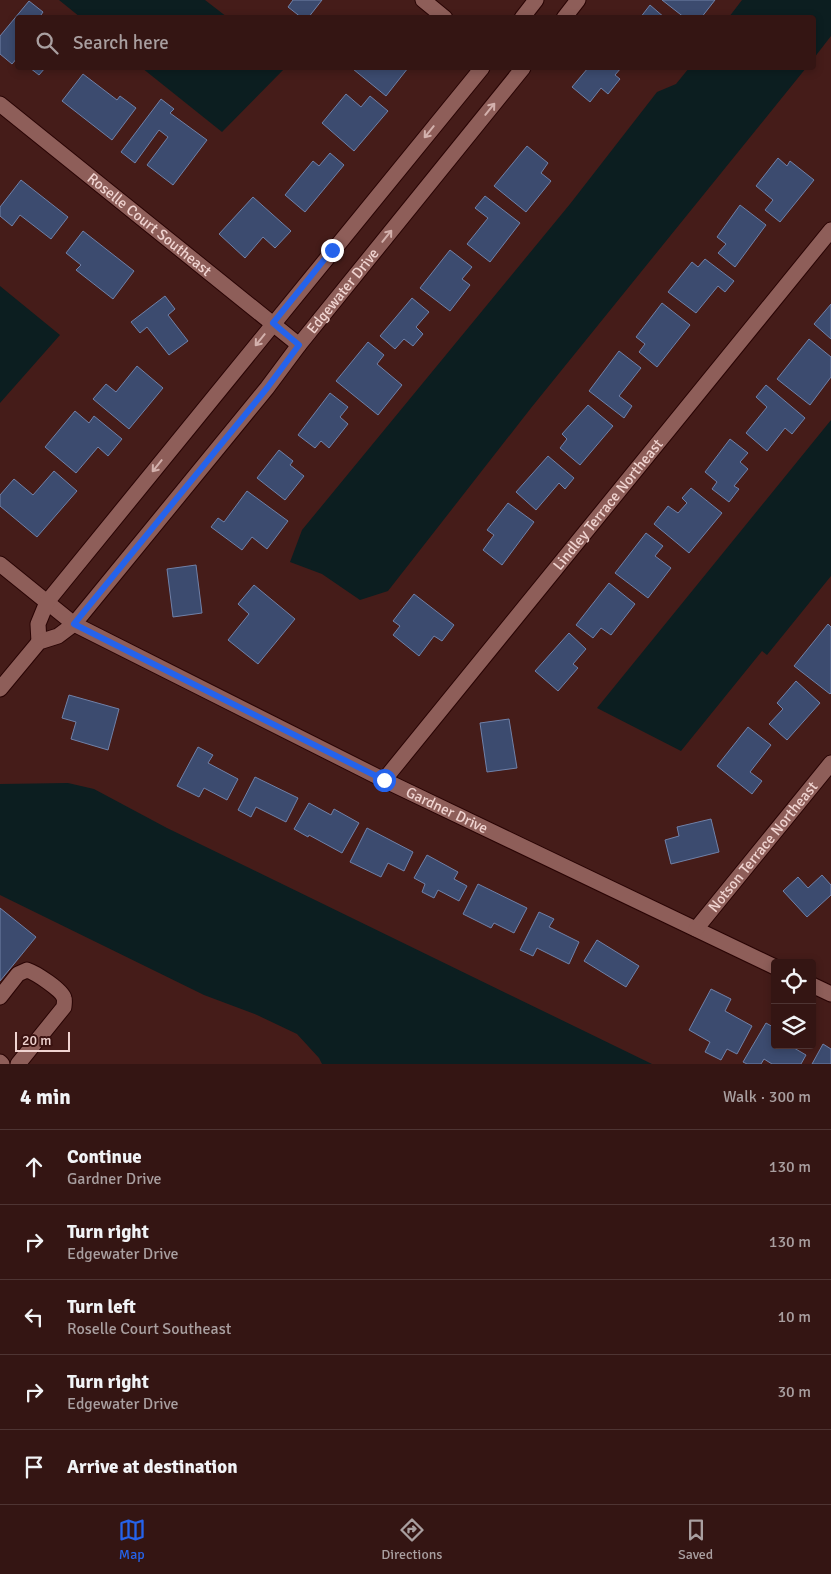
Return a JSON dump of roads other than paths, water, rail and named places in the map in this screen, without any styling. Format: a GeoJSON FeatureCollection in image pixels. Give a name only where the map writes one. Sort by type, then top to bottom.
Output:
{"type":"FeatureCollection","features":[{"type":"Feature","properties":{"kind":"street"},"geometry":{"type":"LineString","coordinates":[[424,0],[442,15]]}},
{"type":"Feature","properties":{"kind":"street"},"geometry":{"type":"LineString","coordinates":[[524,15],[536,0]]}},
{"type":"Feature","properties":{"kind":"street"},"geometry":{"type":"LineString","coordinates":[[566,15],[578,0]]}},
{"type":"Feature","properties":{"kind":"street"},"geometry":{"type":"LineString","coordinates":[[39,642],[38,624],[47,602],[480,70]]}},
{"type":"Feature","properties":{"kind":"street","name":"Edgewater Drive"},"geometry":{"type":"LineString","coordinates":[[0,689],[39,642],[58,636],[74,624],[267,388],[516,70]]}},
{"type":"Feature","properties":{"kind":"street","name":"Roselle Court Southeast"},"geometry":{"type":"LineString","coordinates":[[0,104],[299,345]]}},
{"type":"Feature","properties":{"kind":"street","name":"Lindley Terrace Northeast"},"geometry":{"type":"LineString","coordinates":[[384,780],[831,230]]}},
{"type":"Feature","properties":{"kind":"street","name":"Gardner Drive"},"geometry":{"type":"LineString","coordinates":[[0,564],[74,624],[384,780],[771,965]]}},
{"type":"Feature","properties":{"kind":"street","name":"Notson Terrace Northeast"},"geometry":{"type":"LineString","coordinates":[[696,929],[831,763]]}},
{"type":"Feature","properties":{"kind":"street"},"geometry":{"type":"LineString","coordinates":[[0,997],[18,974],[27,970],[35,972],[61,993],[65,999],[64,1007],[18,1064]]}},
{"type":"Feature","properties":{"kind":"street"},"geometry":{"type":"LineString","coordinates":[[816,987],[831,994]]}}]}
